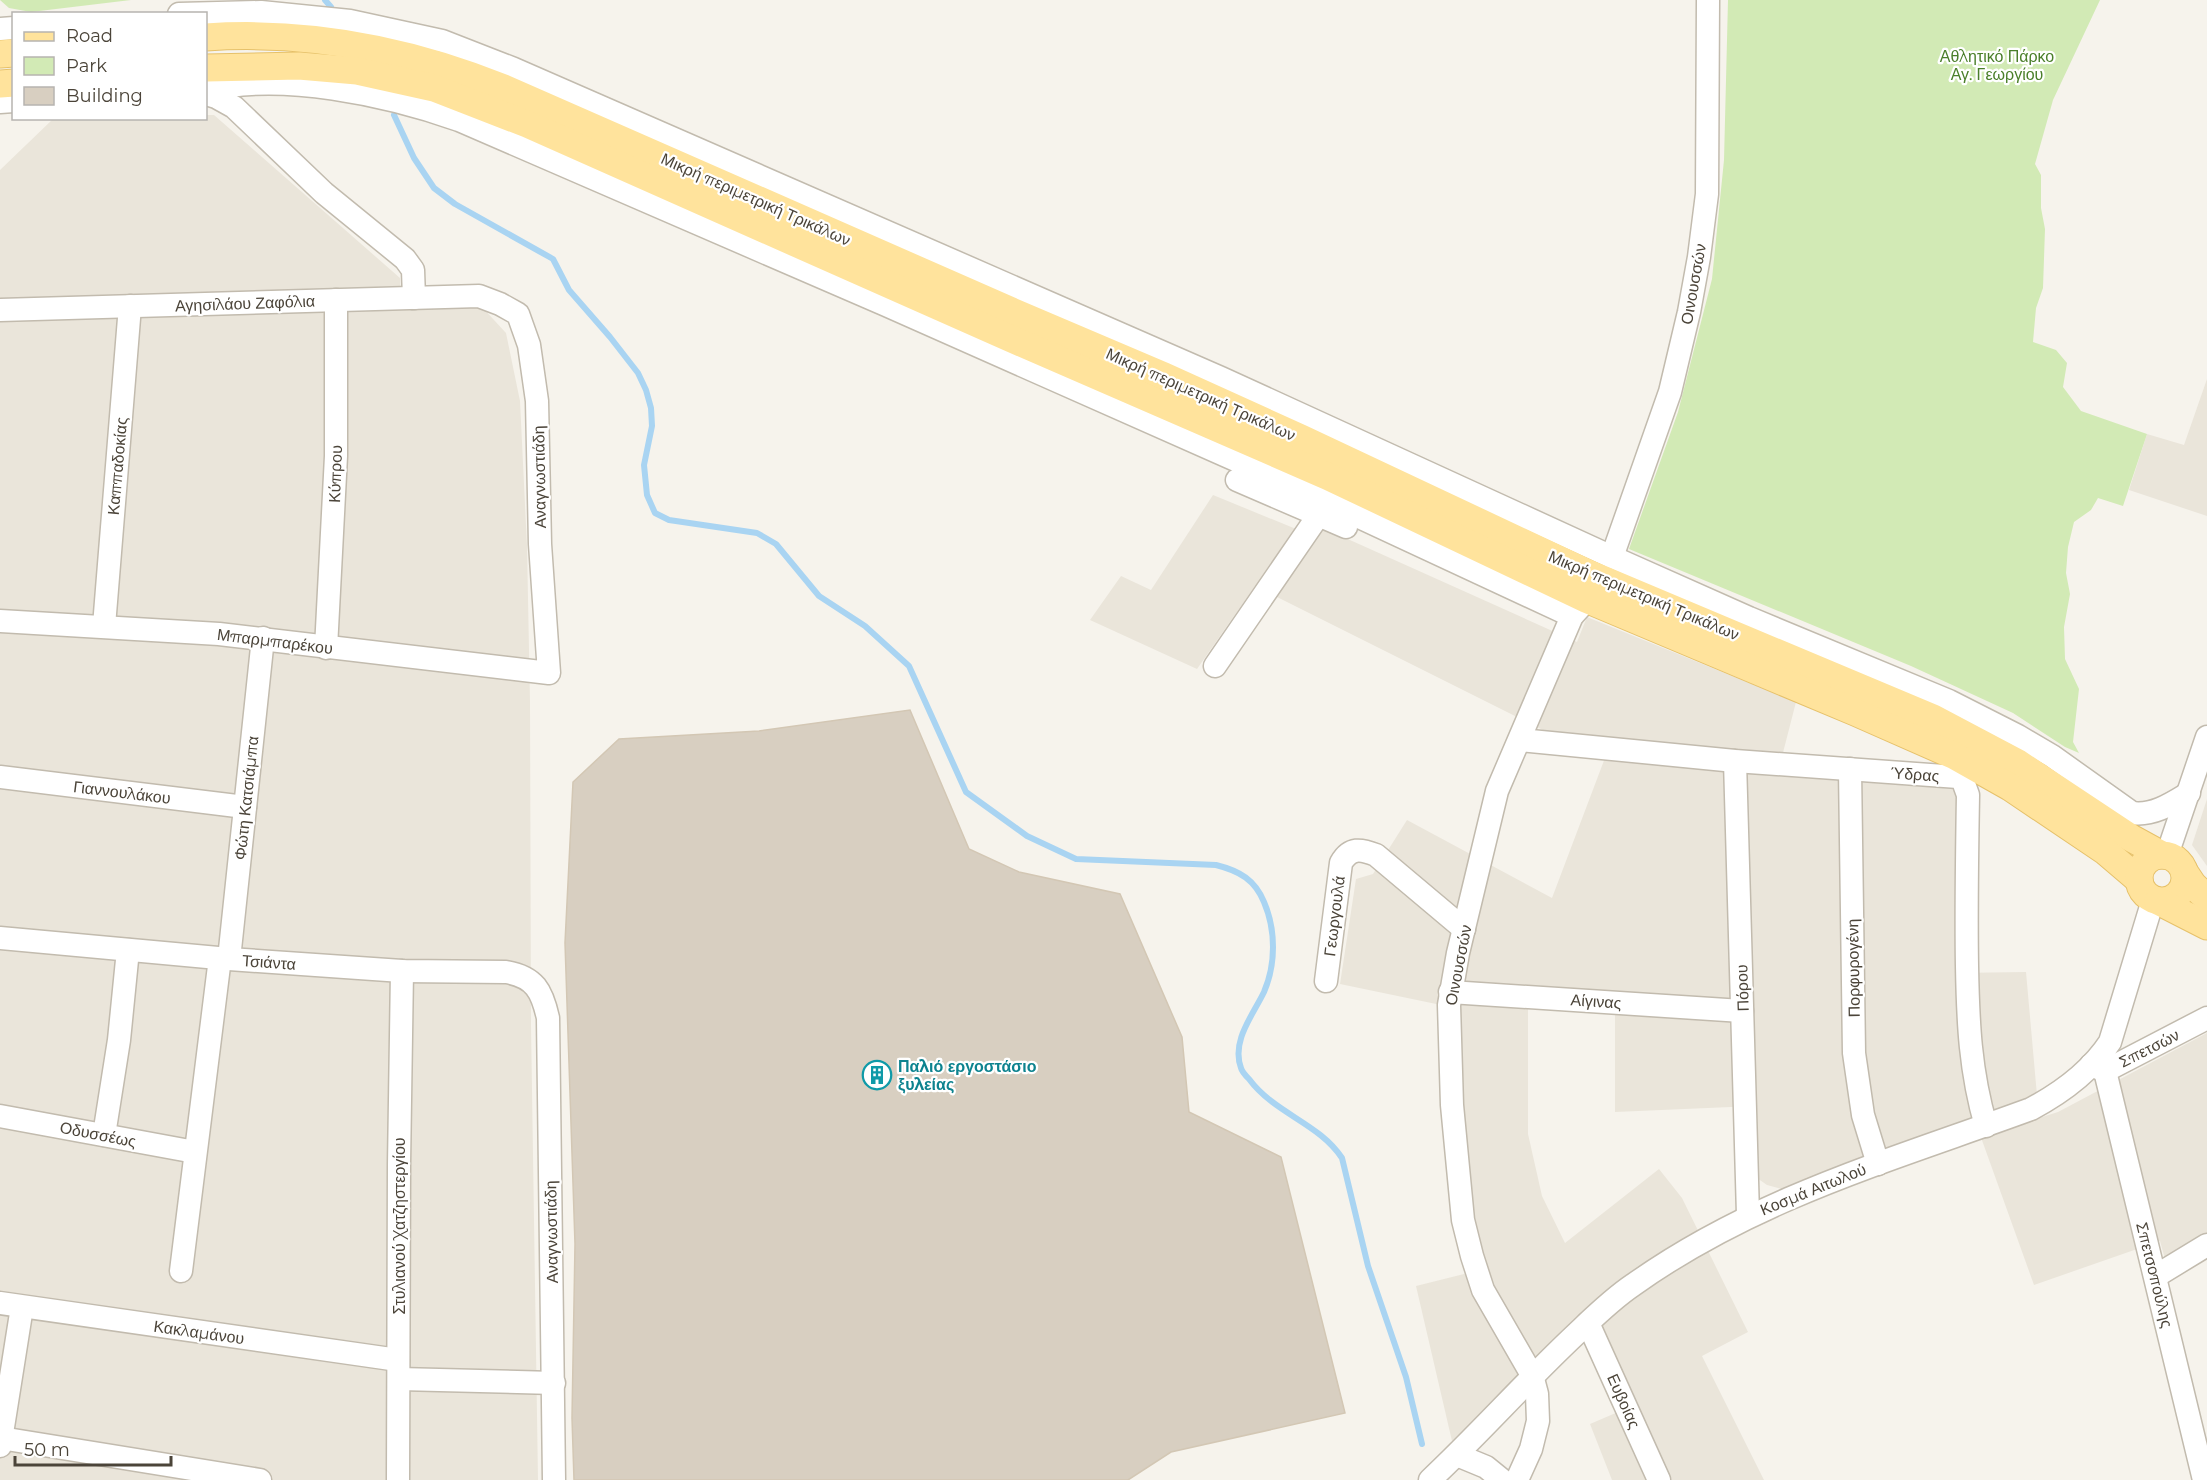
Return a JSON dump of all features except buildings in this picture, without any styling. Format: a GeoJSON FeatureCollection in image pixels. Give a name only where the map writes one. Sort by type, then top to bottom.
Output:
{"type":"FeatureCollection","features":[{"type":"Feature","properties":{"kind":"main road","name":"Μικρή περιμετρική Τρικάλων"},"geometry":{"type":"LineString","coordinates":[[207,37],[280,36],[346,42],[421,59],[504,88],[982,299],[1164,376],[1590,573],[1933,718],[2018,763],[2131,838],[2171,861],[2207,898]]}},
{"type":"Feature","properties":{"kind":"main road","name":"Μικρή περιμετρική Τρικάλων"},"geometry":{"type":"LineString","coordinates":[[207,68],[300,66],[338,68],[409,82],[470,101],[547,133],[1316,471],[1576,613],[1845,708],[1968,763],[2010,787],[2105,851],[2150,894],[2207,926]]}},
{"type":"Feature","properties":{"kind":"main road"},"geometry":{"type":"LineString","coordinates":[[2152,857],[2171,861],[2185,883],[2180,894],[2170,901],[2150,894],[2140,871],[2145,862],[2152,857]]}},
{"type":"Feature","properties":{"kind":"street","name":"Οινουσσών"},"geometry":{"type":"LineString","coordinates":[[1612,557],[1670,392],[1697,268],[1707,194],[1708,0]]}},
{"type":"Feature","properties":{"kind":"street"},"geometry":{"type":"LineString","coordinates":[[207,13],[261,12],[334,19],[406,32],[454,45],[566,91],[1221,378],[1612,557],[1970,711],[2052,756],[2132,813],[2142,814],[2158,810],[2189,793]]}},
{"type":"Feature","properties":{"kind":"street"},"geometry":{"type":"LineString","coordinates":[[207,93],[225,87],[273,85],[327,88],[393,100],[469,124],[886,305],[1576,613]]}},
{"type":"Feature","properties":{"kind":"street"},"geometry":{"type":"LineString","coordinates":[[207,93],[234,107],[316,187],[405,259],[412,270],[414,298]]}},
{"type":"Feature","properties":{"kind":"street","name":"Αγησιλάου Ζαφόλια"},"geometry":{"type":"LineString","coordinates":[[0,310],[479,296],[490,299]]}},
{"type":"Feature","properties":{"kind":"street","name":"Αναγνωστιάδη"},"geometry":{"type":"LineString","coordinates":[[490,299],[518,314],[529,345],[537,401],[540,544],[549,673]]}},
{"type":"Feature","properties":{"kind":"street","name":"Κύπρου"},"geometry":{"type":"LineString","coordinates":[[326,648],[336,456],[336,300]]}},
{"type":"Feature","properties":{"kind":"street","name":"Καππαδοκίας"},"geometry":{"type":"LineString","coordinates":[[104,626],[130,306]]}},
{"type":"Feature","properties":{"kind":"street"},"geometry":{"type":"LineString","coordinates":[[1237,480],[1318,516],[1576,613]]}},
{"type":"Feature","properties":{"kind":"street"},"geometry":{"type":"LineString","coordinates":[[1215,666],[1318,516]]}},
{"type":"Feature","properties":{"kind":"street","name":"Οινουσσών"},"geometry":{"type":"LineString","coordinates":[[1517,1480],[1531,1449],[1539,1408],[1532,1375],[1484,1290],[1463,1220],[1452,1105],[1450,992],[1497,791],[1576,613]]}},
{"type":"Feature","properties":{"kind":"street","name":"Μπαρμπαρέκου"},"geometry":{"type":"LineString","coordinates":[[0,621],[263,638],[326,648],[549,673]]}},
{"type":"Feature","properties":{"kind":"street","name":"Φώτη Κατσιάμπα"},"geometry":{"type":"LineString","coordinates":[[181,1271],[195,1152],[245,807],[263,638]]}},
{"type":"Feature","properties":{"kind":"street"},"geometry":{"type":"LineString","coordinates":[[2171,861],[2207,737]]}},
{"type":"Feature","properties":{"kind":"street","name":"Ύδρας"},"geometry":{"type":"LineString","coordinates":[[1520,740],[1735,761],[1958,777],[1963,781],[1968,795],[1969,1035],[1976,1093],[1986,1126]]}},
{"type":"Feature","properties":{"kind":"street","name":"Πόρου"},"geometry":{"type":"LineString","coordinates":[[1735,761],[1748,1215]]}},
{"type":"Feature","properties":{"kind":"street","name":"Πορφυρογένη"},"geometry":{"type":"LineString","coordinates":[[1850,769],[1854,1053],[1863,1115],[1878,1164]]}},
{"type":"Feature","properties":{"kind":"street","name":"Γιαννουλάκου"},"geometry":{"type":"LineString","coordinates":[[0,777],[245,807]]}},
{"type":"Feature","properties":{"kind":"street","name":"Γεωργουλά"},"geometry":{"type":"LineString","coordinates":[[1326,981],[1341,863],[1349,852],[1364,850],[1376,855],[1464,929]]}},
{"type":"Feature","properties":{"kind":"street","name":"Κοσμά Αιτωλού"},"geometry":{"type":"LineString","coordinates":[[1430,1480],[1457,1455],[1532,1375],[1588,1323],[1631,1286],[1681,1253],[1748,1215],[1796,1194],[2031,1109],[2098,1068],[2102,1054],[2110,1042],[2150,894]]}},
{"type":"Feature","properties":{"kind":"street","name":"Τσιάντα"},"geometry":{"type":"LineString","coordinates":[[0,938],[402,971],[506,972],[522,976],[535,986]]}},
{"type":"Feature","properties":{"kind":"street"},"geometry":{"type":"LineString","coordinates":[[104,1135],[120,1032],[128,950]]}},
{"type":"Feature","properties":{"kind":"street","name":"Στυλιανού Χατζηστεργίου"},"geometry":{"type":"LineString","coordinates":[[398,1480],[398,1175],[402,971]]}},
{"type":"Feature","properties":{"kind":"street","name":"Αναγνωστιάδη"},"geometry":{"type":"LineString","coordinates":[[535,986],[544,1002],[548,1018],[554,1480]]}},
{"type":"Feature","properties":{"kind":"street","name":"Αίγινας"},"geometry":{"type":"LineString","coordinates":[[1450,992],[1742,1011]]}},
{"type":"Feature","properties":{"kind":"street","name":"Σπετσών"},"geometry":{"type":"LineString","coordinates":[[2098,1068],[2207,1018]]}},
{"type":"Feature","properties":{"kind":"street","name":"Σπετσοπούλης"},"geometry":{"type":"LineString","coordinates":[[2098,1068],[2156,1276],[2204,1480]]}},
{"type":"Feature","properties":{"kind":"street","name":"Οδυσσέως"},"geometry":{"type":"LineString","coordinates":[[0,1116],[195,1152]]}},
{"type":"Feature","properties":{"kind":"street"},"geometry":{"type":"LineString","coordinates":[[2156,1276],[2207,1245]]}},
{"type":"Feature","properties":{"kind":"street","name":"Κακλαμάνου"},"geometry":{"type":"LineString","coordinates":[[0,1304],[399,1369],[554,1383]]}},
{"type":"Feature","properties":{"kind":"street"},"geometry":{"type":"LineString","coordinates":[[22,1307],[1,1442],[214,1476],[260,1480]]}},
{"type":"Feature","properties":{"kind":"street","name":"Ευβοίας"},"geometry":{"type":"LineString","coordinates":[[1588,1323],[1659,1480]]}},
{"type":"Feature","properties":{"kind":"street"},"geometry":{"type":"LineString","coordinates":[[1457,1455],[1486,1467],[1502,1480]]}},
{"type":"Feature","properties":{"kind":"shaded area"},"geometry":{"type":"Polygon","coordinates":[[[207,115],[214,115],[400,278],[401,309],[482,307],[506,333],[520,401],[527,546],[538,1480],[0,1480],[0,170],[52,120],[207,120],[207,115]]]}},
{"type":"Feature","properties":{"kind":"shaded area"},"geometry":{"type":"Polygon","coordinates":[[[2207,379],[2207,516],[2129,490],[2147,434],[2184,445],[2207,379]]]}},
{"type":"Feature","properties":{"kind":"shaded area"},"geometry":{"type":"Polygon","coordinates":[[[1213,495],[1313,536],[1321,527],[1577,642],[1587,617],[1796,702],[1777,776],[1956,789],[1955,973],[2026,972],[2039,1118],[2058,1112],[2207,1033],[2207,1234],[2165,1259],[2160,1241],[2034,1285],[1974,1118],[1782,1189],[1767,1185],[1757,1178],[1754,1106],[1615,1112],[1615,991],[1528,985],[1528,1134],[1542,1196],[1565,1243],[1659,1169],[1682,1198],[1748,1332],[1702,1356],[1764,1480],[1612,1480],[1590,1424],[1632,1406],[1590,1310],[1452,1441],[1416,1286],[1488,1268],[1474,1221],[1441,1005],[1340,984],[1356,879],[1373,874],[1407,820],[1552,898],[1611,742],[1551,734],[1255,586],[1197,669],[1090,620],[1121,576],[1151,590],[1213,495]]]}},
{"type":"Feature","properties":{"kind":"shaded area"},"geometry":{"type":"Polygon","coordinates":[[[2207,799],[2207,866],[2192,845],[2207,799]]]}},
{"type":"Feature","properties":{"kind":"green space"},"geometry":{"type":"Polygon","coordinates":[[[0,0],[131,0],[31,12],[9,8],[0,0]]]}},
{"type":"Feature","properties":{"kind":"green space","name":"Αθλητικό Πάρκο Αγ. Γεωργίου"},"geometry":{"type":"Polygon","coordinates":[[[1728,0],[2100,0],[2053,100],[2035,164],[2041,175],[2041,208],[2045,229],[2043,288],[2036,308],[2033,342],[2056,350],[2067,363],[2063,387],[2081,411],[2147,434],[2123,506],[2098,498],[2091,510],[2074,522],[2068,547],[2066,573],[2070,594],[2064,627],[2065,659],[2079,689],[2073,742],[2079,753],[2065,747],[2013,713],[1911,666],[1629,549],[1678,412],[1712,279],[1724,160],[1728,0]]]}},
{"type":"Feature","properties":{"kind":"waterway"},"geometry":{"type":"LineString","coordinates":[[325,0],[331,7]]}},
{"type":"Feature","properties":{"kind":"waterway"},"geometry":{"type":"LineString","coordinates":[[394,115],[414,158],[434,188],[455,204],[553,259],[569,290],[638,373],[651,408],[652,426],[644,465],[647,495],[655,513],[669,520],[757,533],[776,544],[819,596],[865,626],[909,666],[966,792],[1027,836],[1076,859],[1216,865],[1246,878],[1256,888],[1268,913],[1273,947],[1268,981],[1241,1038],[1239,1048],[1241,1068],[1244,1074],[1271,1101],[1321,1136],[1342,1158],[1368,1266],[1406,1377],[1422,1444]]}},
{"type":"Feature","properties":{"kind":"place","name":"Παλιό εργοστάσιο ξυλείας"},"geometry":{"type":"Point","coordinates":[877,1075]}}]}
